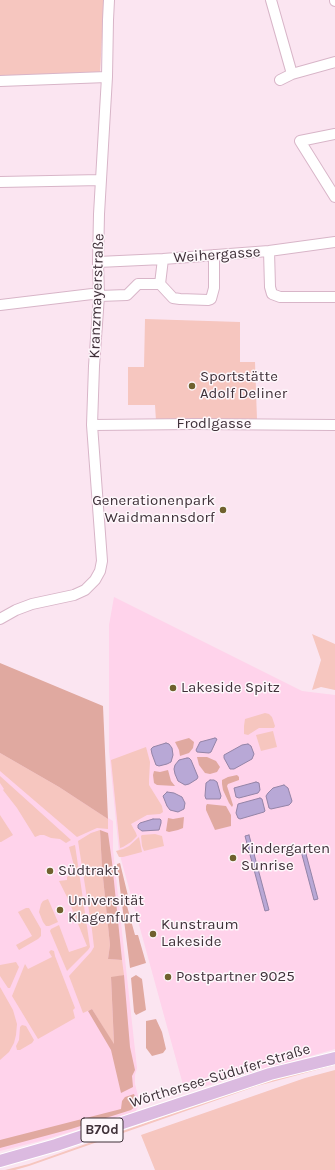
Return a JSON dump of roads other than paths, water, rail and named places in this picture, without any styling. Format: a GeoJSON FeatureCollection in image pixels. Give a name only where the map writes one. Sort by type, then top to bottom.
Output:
{"type":"FeatureCollection","features":[{"type":"Feature","properties":{"kind":"main road","name":"Wörthersee-Südufer-Straße"},"geometry":{"type":"LineString","coordinates":[[0,1161],[64,1142],[270,1074],[335,1058]]}},
{"type":"Feature","properties":{"kind":"street","name":"Kranzmayerstraße"},"geometry":{"type":"LineString","coordinates":[[0,617],[26,606],[51,599],[74,595],[88,587],[95,580],[100,571],[102,561],[92,425],[99,296],[98,262],[107,77],[109,0]]}},
{"type":"Feature","properties":{"kind":"street"},"geometry":{"type":"LineString","coordinates":[[271,0],[292,74]]}},
{"type":"Feature","properties":{"kind":"street"},"geometry":{"type":"LineString","coordinates":[[280,80],[292,74],[335,62]]}},
{"type":"Feature","properties":{"kind":"street"},"geometry":{"type":"LineString","coordinates":[[0,81],[107,77]]}},
{"type":"Feature","properties":{"kind":"street"},"geometry":{"type":"LineString","coordinates":[[335,134],[300,141],[335,197]]}},
{"type":"Feature","properties":{"kind":"street"},"geometry":{"type":"LineString","coordinates":[[0,182],[101,180]]}},
{"type":"Feature","properties":{"kind":"street","name":"Weihergasse"},"geometry":{"type":"LineString","coordinates":[[98,262],[269,251],[335,242]]}},
{"type":"Feature","properties":{"kind":"street"},"geometry":{"type":"LineString","coordinates":[[269,251],[270,287],[272,294],[280,297],[335,297]]}},
{"type":"Feature","properties":{"kind":"street"},"geometry":{"type":"LineString","coordinates":[[0,305],[92,294],[99,296],[127,295],[138,284],[160,284],[173,298],[208,300],[211,299],[214,288],[214,255]]}},
{"type":"Feature","properties":{"kind":"street"},"geometry":{"type":"LineString","coordinates":[[160,284],[163,259]]}},
{"type":"Feature","properties":{"kind":"street","name":"Frodlgasse"},"geometry":{"type":"LineString","coordinates":[[92,425],[335,425]]}},
{"type":"Feature","properties":{"kind":"place","name":"Sportstätte Adolf Deliner"},"geometry":{"type":"Point","coordinates":[192,386]}},
{"type":"Feature","properties":{"kind":"place","name":"Generationenpark Waidmannsdorf"},"geometry":{"type":"Point","coordinates":[223,510]}},
{"type":"Feature","properties":{"kind":"place","name":"Lakeside Spitz"},"geometry":{"type":"Point","coordinates":[173,688]}},
{"type":"Feature","properties":{"kind":"place","name":"Kindergarten Sunrise"},"geometry":{"type":"Point","coordinates":[233,858]}},
{"type":"Feature","properties":{"kind":"place","name":"Südtrakt"},"geometry":{"type":"Point","coordinates":[50,871]}},
{"type":"Feature","properties":{"kind":"place","name":"Universität Klagenfurt"},"geometry":{"type":"Point","coordinates":[60,910]}},
{"type":"Feature","properties":{"kind":"place","name":"Kunstraum Lakeside"},"geometry":{"type":"Point","coordinates":[153,934]}},
{"type":"Feature","properties":{"kind":"place","name":"Postpartner 9025"},"geometry":{"type":"Point","coordinates":[168,977]}}]}
